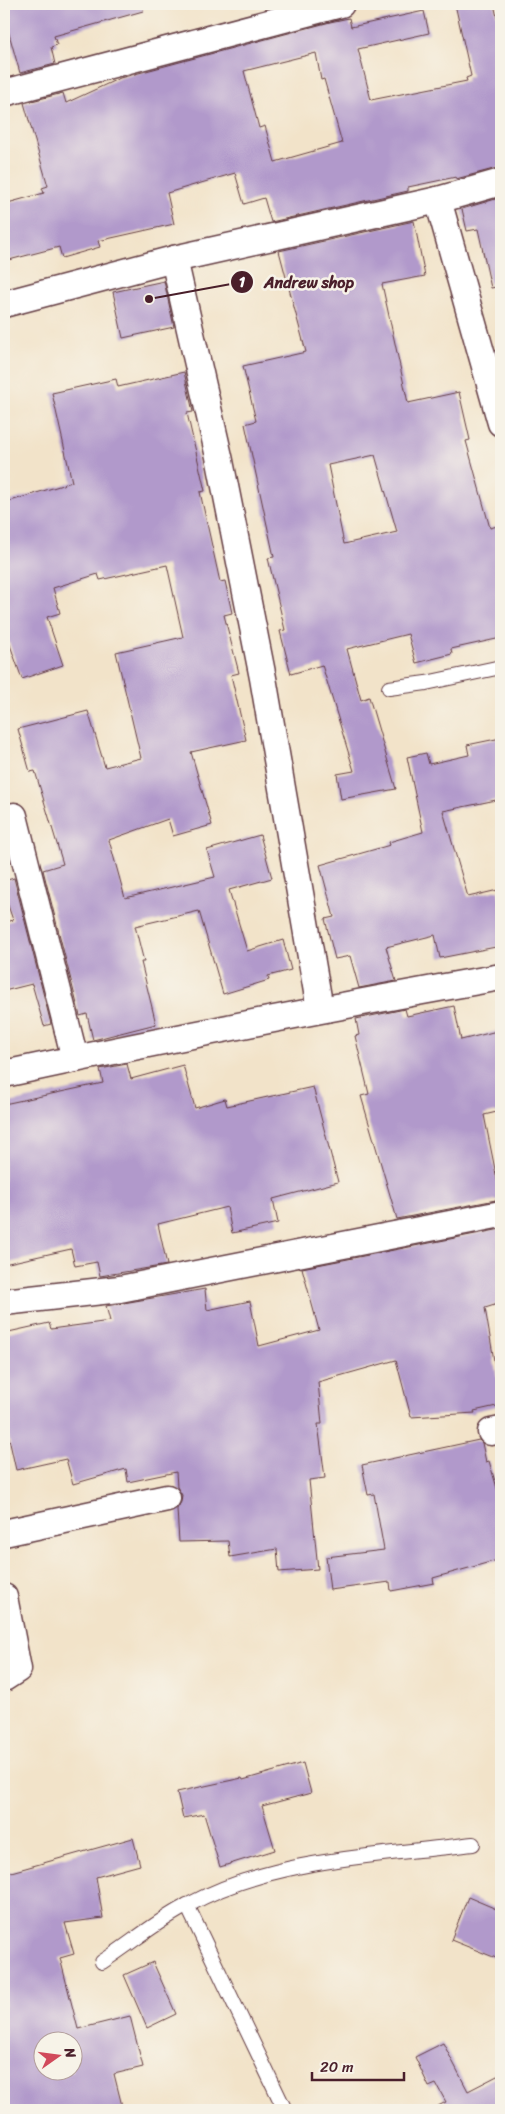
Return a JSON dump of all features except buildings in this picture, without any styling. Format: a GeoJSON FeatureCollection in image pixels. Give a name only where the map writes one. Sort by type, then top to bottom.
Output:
{"type":"FeatureCollection","features":[{"type":"Feature","properties":{"kind":"street"},"geometry":{"type":"LineString","coordinates":[[4,93],[341,4]]}},
{"type":"Feature","properties":{"kind":"street"},"geometry":{"type":"LineString","coordinates":[[4,304],[174,259],[438,200],[501,182]]}},
{"type":"Feature","properties":{"kind":"street"},"geometry":{"type":"LineString","coordinates":[[438,200],[501,423]]}},
{"type":"Feature","properties":{"kind":"street"},"geometry":{"type":"LineString","coordinates":[[174,259],[220,461],[263,678],[320,1009]]}},
{"type":"Feature","properties":{"kind":"street"},"geometry":{"type":"LineString","coordinates":[[14,816],[75,1059]]}},
{"type":"Feature","properties":{"kind":"street"},"geometry":{"type":"LineString","coordinates":[[4,1074],[212,1033],[320,1009],[501,977]]}},
{"type":"Feature","properties":{"kind":"street"},"geometry":{"type":"LineString","coordinates":[[4,1302],[120,1289],[501,1214]]}},
{"type":"Feature","properties":{"kind":"street"},"geometry":{"type":"LineString","coordinates":[[4,1533],[167,1498]]}},
{"type":"Feature","properties":{"kind":"street"},"geometry":{"type":"LineString","coordinates":[[4,1598],[18,1669],[4,1678]]}},
{"type":"Feature","properties":{"kind":"lane"},"geometry":{"type":"LineString","coordinates":[[389,688],[426,683],[501,667]]}},
{"type":"Feature","properties":{"kind":"lane"},"geometry":{"type":"LineString","coordinates":[[102,1962],[187,1905],[226,1887],[295,1866],[473,1844]]}},
{"type":"Feature","properties":{"kind":"lane"},"geometry":{"type":"LineString","coordinates":[[187,1905],[285,2110]]}},
{"type":"Feature","properties":{"kind":"place","name":"Andrew shop"},"geometry":{"type":"Point","coordinates":[149,299]}}]}
